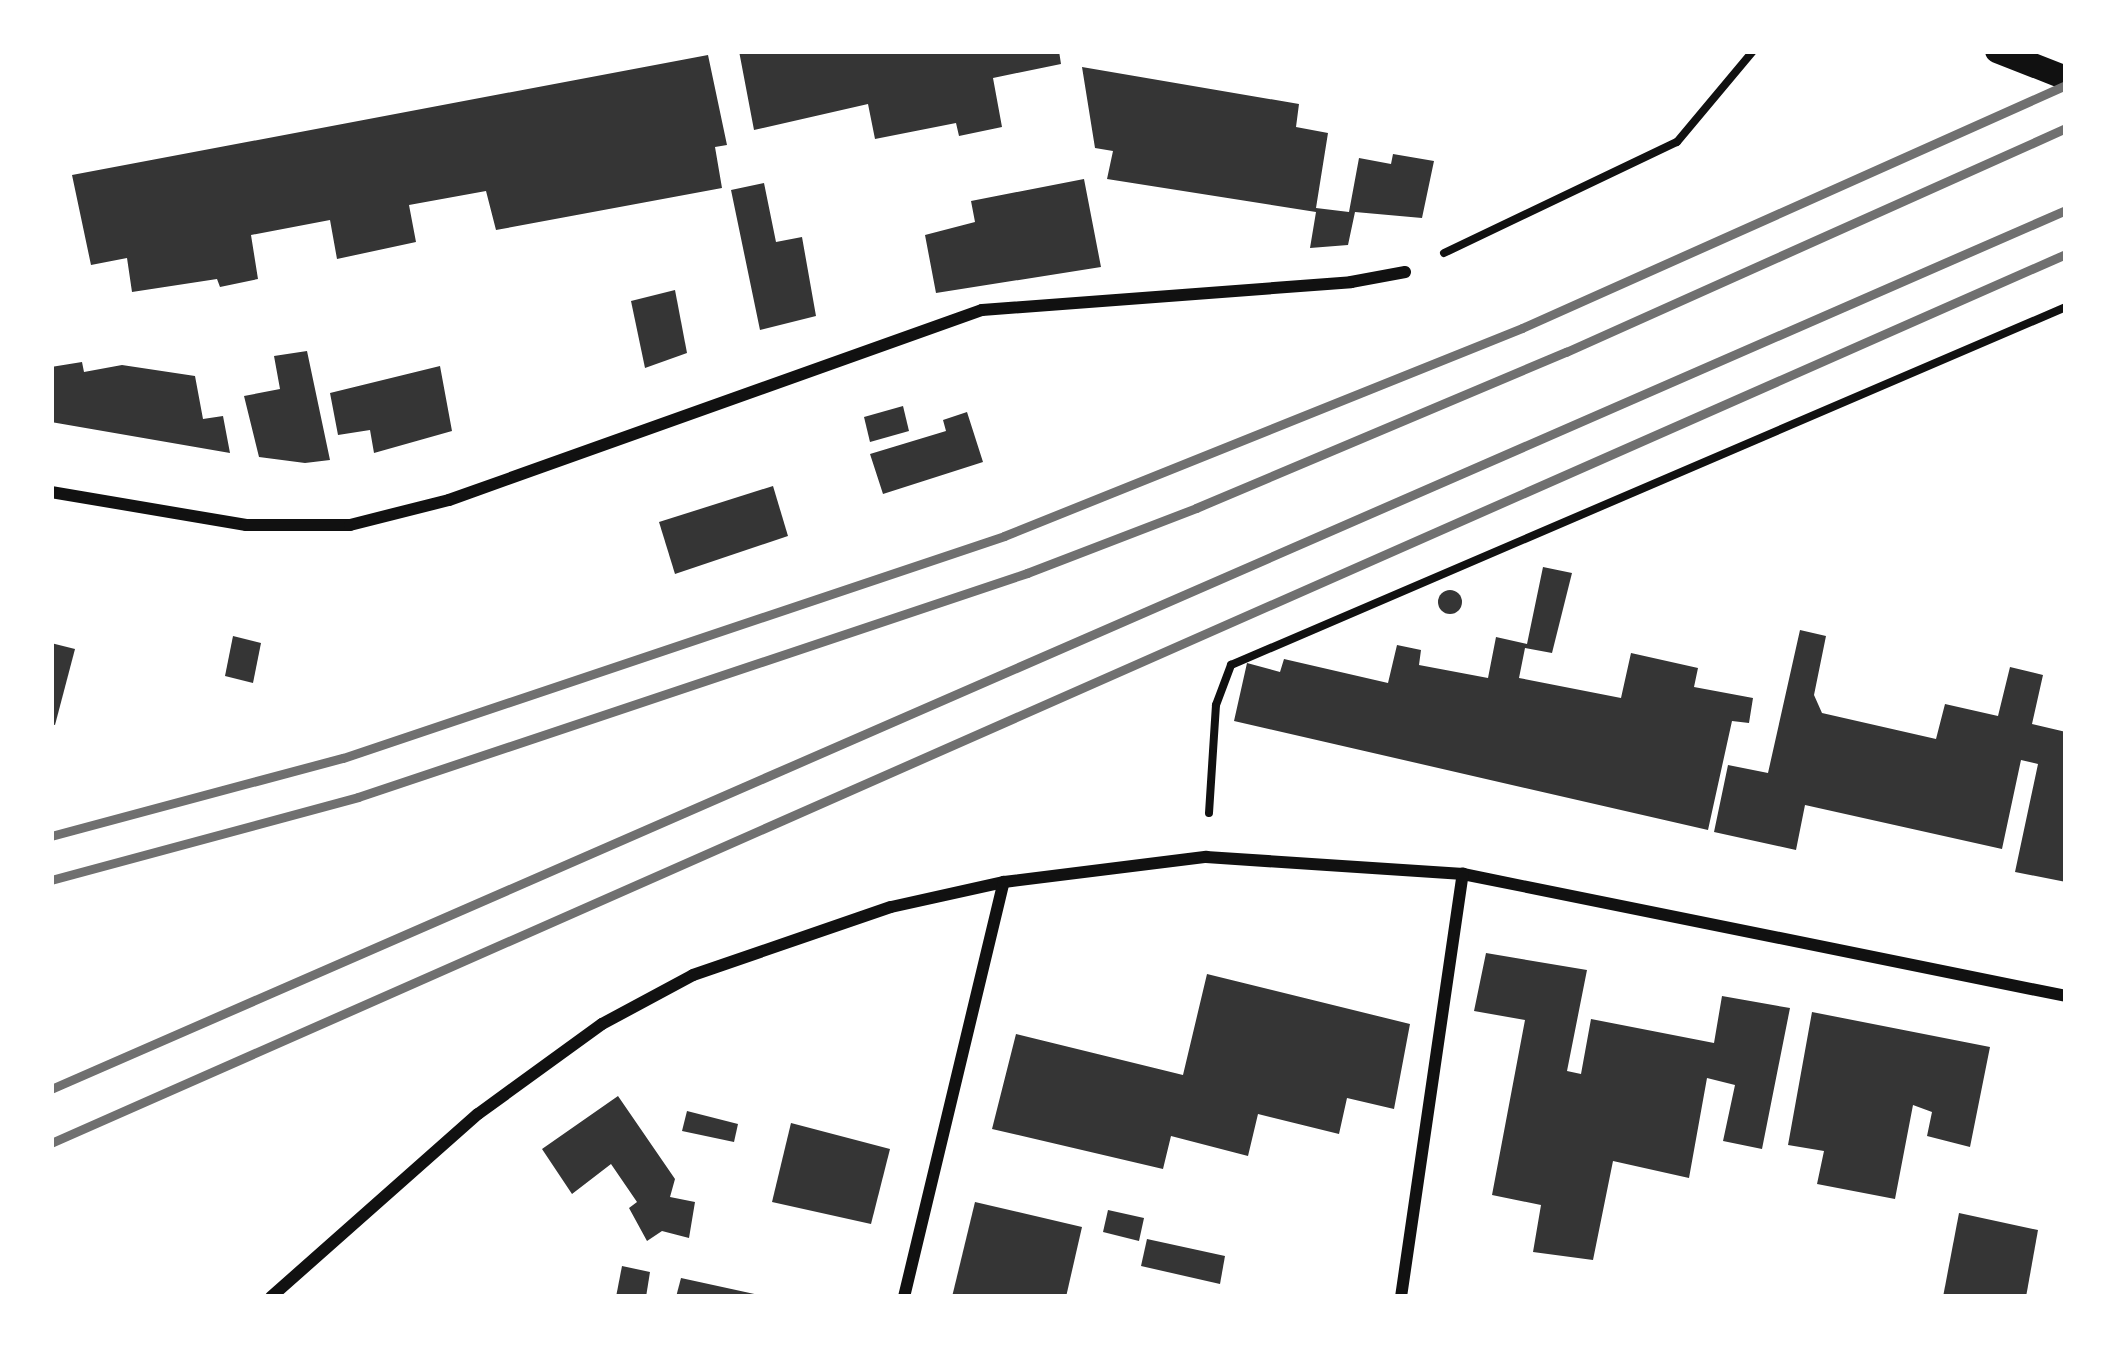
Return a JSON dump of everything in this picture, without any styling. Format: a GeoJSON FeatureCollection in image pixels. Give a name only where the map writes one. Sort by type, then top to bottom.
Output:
{"type":"FeatureCollection","features":[{"type":"Feature","properties":{"kind":"main road"},"geometry":{"type":"LineString","coordinates":[[1997,51],[2066,78]]}},
{"type":"Feature","properties":{"kind":"street"},"geometry":{"type":"LineString","coordinates":[[51,492],[246,525],[350,525],[449,500],[982,310],[1351,282],[1405,272]]}},
{"type":"Feature","properties":{"kind":"street"},"geometry":{"type":"LineString","coordinates":[[271,1297],[478,1114],[602,1024],[693,975],[891,907],[1004,882],[1206,857],[1463,874],[2066,996]]}},
{"type":"Feature","properties":{"kind":"street"},"geometry":{"type":"LineString","coordinates":[[1401,1297],[1463,874]]}},
{"type":"Feature","properties":{"kind":"street"},"geometry":{"type":"LineString","coordinates":[[904,1297],[1004,882]]}},
{"type":"Feature","properties":{"kind":"path"},"geometry":{"type":"LineString","coordinates":[[1405,272],[1677,142],[1753,51]]}},
{"type":"Feature","properties":{"kind":"path"},"geometry":{"type":"LineString","coordinates":[[1206,857],[1216,705],[1231,665],[2066,308]]}},
{"type":"Feature","properties":{"kind":"building"},"geometry":{"type":"Polygon","coordinates":[[[739,51],[1059,51],[1061,64],[993,78],[1002,127],[959,136],[956,123],[875,139],[868,104],[754,130],[739,51]]]}},
{"type":"Feature","properties":{"kind":"building"},"geometry":{"type":"Polygon","coordinates":[[[708,55],[727,145],[715,147],[722,188],[496,230],[486,191],[409,205],[416,242],[337,259],[330,220],[251,235],[258,279],[220,287],[217,279],[132,292],[127,258],[91,265],[72,175],[708,55]]]}},
{"type":"Feature","properties":{"kind":"building"},"geometry":{"type":"Polygon","coordinates":[[[1082,67],[1299,104],[1296,127],[1328,133],[1316,208],[1349,212],[1359,158],[1391,164],[1393,154],[1434,161],[1422,218],[1355,212],[1348,245],[1310,248],[1316,212],[1107,179],[1113,151],[1095,148],[1082,67]]]}},
{"type":"Feature","properties":{"kind":"building"},"geometry":{"type":"Polygon","coordinates":[[[1084,179],[1101,267],[936,293],[925,235],[975,222],[971,201],[1084,179]]]}},
{"type":"Feature","properties":{"kind":"building"},"geometry":{"type":"Polygon","coordinates":[[[764,183],[776,242],[802,237],[816,316],[760,330],[731,190],[764,183]]]}},
{"type":"Feature","properties":{"kind":"building"},"geometry":{"type":"Polygon","coordinates":[[[675,290],[687,353],[645,368],[631,301],[675,290]]]}},
{"type":"Feature","properties":{"kind":"building"},"geometry":{"type":"Polygon","coordinates":[[[307,351],[330,460],[305,463],[259,457],[244,396],[280,389],[274,356],[307,351]]]}},
{"type":"Feature","properties":{"kind":"building"},"geometry":{"type":"Polygon","coordinates":[[[82,362],[84,372],[122,365],[195,376],[203,419],[223,416],[230,453],[51,422],[51,367],[82,362]]]}},
{"type":"Feature","properties":{"kind":"building"},"geometry":{"type":"Polygon","coordinates":[[[440,366],[452,431],[374,453],[370,430],[338,435],[330,393],[440,366]]]}},
{"type":"Feature","properties":{"kind":"building"},"geometry":{"type":"Polygon","coordinates":[[[903,406],[909,431],[870,442],[864,417],[903,406]]]}},
{"type":"Feature","properties":{"kind":"building"},"geometry":{"type":"Polygon","coordinates":[[[967,412],[983,462],[883,494],[870,454],[946,431],[943,420],[967,412]]]}},
{"type":"Feature","properties":{"kind":"building"},"geometry":{"type":"Polygon","coordinates":[[[773,486],[788,536],[675,574],[659,522],[773,486]]]}},
{"type":"Feature","properties":{"kind":"building"},"geometry":{"type":"Polygon","coordinates":[[[1543,567],[1572,573],[1552,653],[1525,648],[1519,678],[1621,698],[1631,653],[1698,668],[1694,687],[1753,698],[1749,723],[1732,721],[1708,830],[1234,721],[1247,663],[1280,672],[1284,659],[1388,683],[1397,645],[1421,650],[1419,665],[1488,678],[1496,637],[1527,644],[1543,567]]]}},
{"type":"Feature","properties":{"kind":"building"},"geometry":{"type":"Polygon","coordinates":[[[1450,590],[1462,602],[1450,614],[1438,602],[1450,590]]]}},
{"type":"Feature","properties":{"kind":"building"},"geometry":{"type":"Polygon","coordinates":[[[1800,630],[1826,636],[1814,695],[1822,713],[1936,739],[1945,704],[1998,716],[2010,667],[2043,675],[2032,724],[2066,732],[2066,882],[2015,872],[2038,764],[2021,760],[2002,849],[1805,805],[1796,850],[1714,832],[1728,765],[1768,773],[1800,630]]]}},
{"type":"Feature","properties":{"kind":"building"},"geometry":{"type":"Polygon","coordinates":[[[233,636],[261,643],[253,683],[225,676],[233,636]]]}},
{"type":"Feature","properties":{"kind":"building"},"geometry":{"type":"Polygon","coordinates":[[[51,643],[75,649],[55,725],[51,724],[51,643]]]}},
{"type":"Feature","properties":{"kind":"building"},"geometry":{"type":"Polygon","coordinates":[[[1486,953],[1587,970],[1567,1071],[1581,1074],[1591,1019],[1714,1043],[1722,996],[1790,1008],[1762,1149],[1723,1141],[1735,1085],[1707,1078],[1689,1178],[1613,1161],[1593,1260],[1533,1252],[1541,1205],[1492,1195],[1525,1020],[1474,1011],[1486,953]]]}},
{"type":"Feature","properties":{"kind":"building"},"geometry":{"type":"Polygon","coordinates":[[[1207,974],[1410,1024],[1394,1109],[1347,1098],[1339,1134],[1258,1114],[1248,1156],[1171,1136],[1163,1169],[992,1129],[1016,1034],[1183,1075],[1207,974]]]}},
{"type":"Feature","properties":{"kind":"building"},"geometry":{"type":"Polygon","coordinates":[[[1812,1012],[1990,1047],[1970,1147],[1927,1136],[1932,1112],[1913,1105],[1895,1199],[1817,1184],[1824,1151],[1788,1145],[1812,1012]]]}},
{"type":"Feature","properties":{"kind":"building"},"geometry":{"type":"Polygon","coordinates":[[[618,1096],[675,1179],[670,1197],[695,1202],[689,1238],[662,1231],[647,1241],[629,1208],[637,1202],[611,1164],[572,1194],[542,1149],[618,1096]]]}},
{"type":"Feature","properties":{"kind":"building"},"geometry":{"type":"Polygon","coordinates":[[[687,1111],[738,1124],[734,1142],[682,1131],[687,1111]]]}},
{"type":"Feature","properties":{"kind":"building"},"geometry":{"type":"Polygon","coordinates":[[[791,1123],[890,1149],[871,1224],[772,1202],[791,1123]]]}},
{"type":"Feature","properties":{"kind":"building"},"geometry":{"type":"Polygon","coordinates":[[[975,1202],[1082,1227],[1066,1297],[952,1297],[975,1202]]]}},
{"type":"Feature","properties":{"kind":"building"},"geometry":{"type":"Polygon","coordinates":[[[1108,1210],[1144,1218],[1139,1241],[1103,1232],[1108,1210]]]}},
{"type":"Feature","properties":{"kind":"building"},"geometry":{"type":"Polygon","coordinates":[[[1959,1213],[2038,1230],[2026,1297],[1943,1297],[1959,1213]]]}},
{"type":"Feature","properties":{"kind":"building"},"geometry":{"type":"Polygon","coordinates":[[[1147,1239],[1225,1256],[1220,1284],[1141,1266],[1147,1239]]]}},
{"type":"Feature","properties":{"kind":"building"},"geometry":{"type":"Polygon","coordinates":[[[622,1266],[650,1272],[646,1297],[616,1297],[622,1266]]]}},
{"type":"Feature","properties":{"kind":"building"},"geometry":{"type":"Polygon","coordinates":[[[681,1278],[759,1295],[759,1297],[676,1297],[681,1278]]]}},
{"type":"Feature","properties":{"kind":"railway"},"geometry":{"type":"LineString","coordinates":[[51,836],[343,758],[1004,536],[1522,328],[2066,85]]}},
{"type":"Feature","properties":{"kind":"railway"},"geometry":{"type":"LineString","coordinates":[[51,880],[358,797],[1027,573],[1196,508],[1566,352],[2066,128]]}},
{"type":"Feature","properties":{"kind":"railway"},"geometry":{"type":"LineString","coordinates":[[51,1089],[2066,210]]}},
{"type":"Feature","properties":{"kind":"railway"},"geometry":{"type":"LineString","coordinates":[[51,1143],[2066,254]]}}]}
